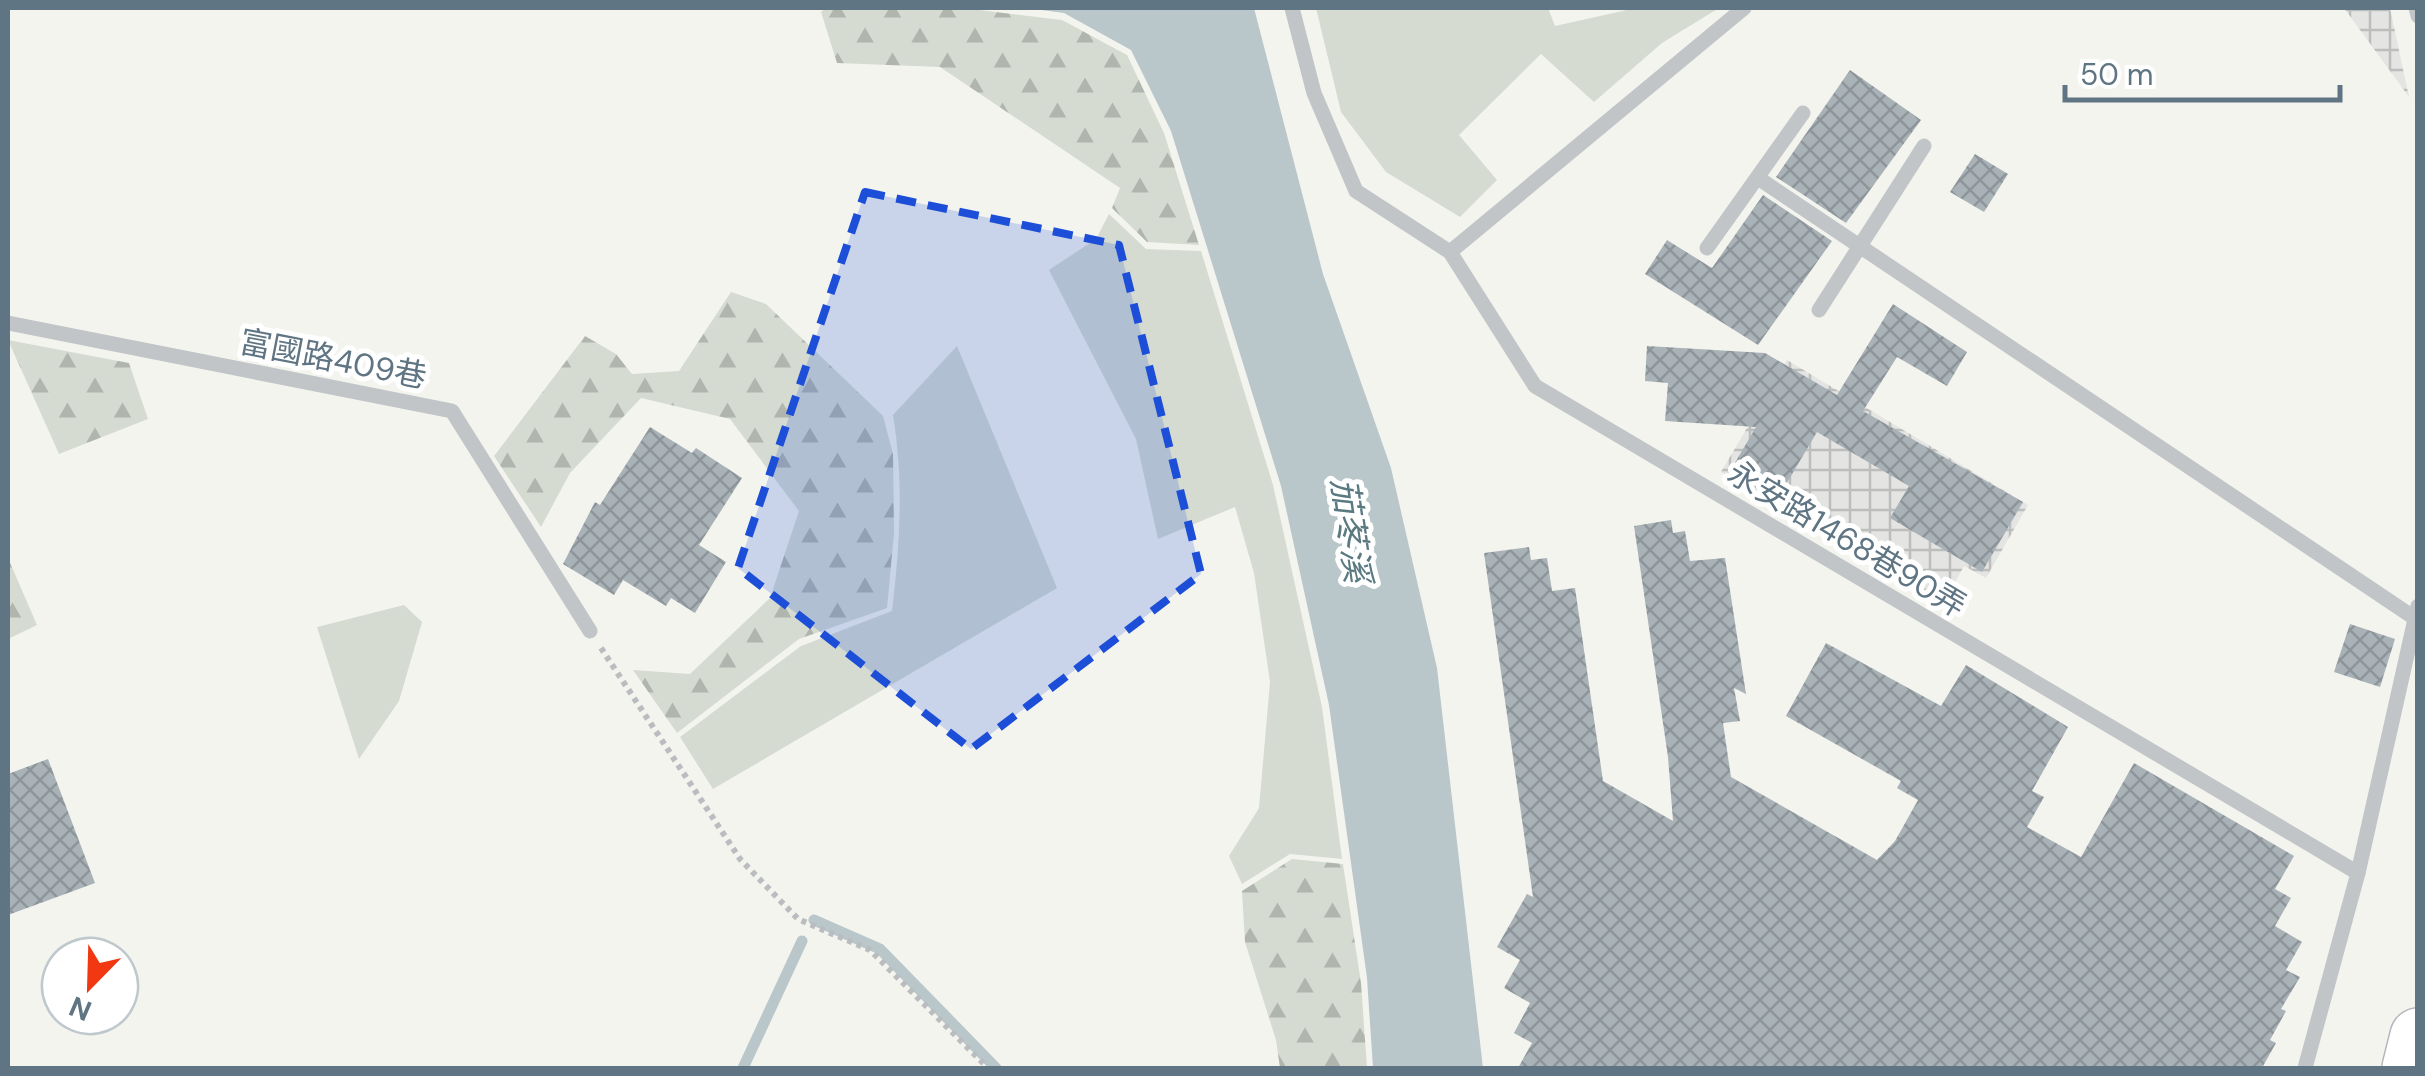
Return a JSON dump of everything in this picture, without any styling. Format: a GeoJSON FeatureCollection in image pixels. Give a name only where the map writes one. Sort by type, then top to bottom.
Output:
{"type":"FeatureCollection","features":[{"type":"Feature","properties":{"kind":"highway"},"geometry":{"type":"LineString","coordinates":[[2410,1068],[2418,1036]]}},
{"type":"Feature","properties":{"kind":"lane","name":"永安路1468巷90弄"},"geometry":{"type":"LineString","coordinates":[[1292,8],[1314,92],[1356,191],[1450,252],[1535,386],[2358,873]]}},
{"type":"Feature","properties":{"kind":"lane"},"geometry":{"type":"LineString","coordinates":[[1450,252],[1744,8]]}},
{"type":"Feature","properties":{"kind":"lane"},"geometry":{"type":"LineString","coordinates":[[2416,8],[2418,16]]}},
{"type":"Feature","properties":{"kind":"lane"},"geometry":{"type":"LineString","coordinates":[[1706,248],[1803,112]]}},
{"type":"Feature","properties":{"kind":"lane"},"geometry":{"type":"LineString","coordinates":[[1819,310],[1924,146]]}},
{"type":"Feature","properties":{"kind":"lane"},"geometry":{"type":"LineString","coordinates":[[1758,178],[2416,612],[2358,873],[2305,1068]]}},
{"type":"Feature","properties":{"kind":"lane","name":"富國路409巷"},"geometry":{"type":"LineString","coordinates":[[8,322],[452,411],[590,630]]}},
{"type":"Feature","properties":{"kind":"path"},"geometry":{"type":"LineString","coordinates":[[590,630],[740,858],[798,919],[870,950],[988,1068]]}},
{"type":"Feature","properties":{"kind":"highlighted area"},"geometry":{"type":"Polygon","coordinates":[[[865,192],[1119,245],[1201,574],[971,749],[738,568],[865,192]]]}},
{"type":"Feature","properties":{"kind":"shaded area"},"geometry":{"type":"Polygon","coordinates":[[[2344,8],[2390,8],[2409,97],[2344,8]]]}},
{"type":"Feature","properties":{"kind":"shaded area"},"geometry":{"type":"Polygon","coordinates":[[[1787,360],[2028,505],[1986,578],[1964,566],[1944,602],[1721,472],[1787,360]]]}},
{"type":"Feature","properties":{"kind":"green space"},"geometry":{"type":"Polygon","coordinates":[[[826,8],[963,8],[1062,20],[1127,55],[1164,133],[1199,245],[1147,242],[1112,208],[1120,188],[940,67],[837,63],[821,12],[826,8]]]}},
{"type":"Feature","properties":{"kind":"green space"},"geometry":{"type":"Polygon","coordinates":[[[1316,8],[1548,8],[1555,26],[1636,8],[1719,8],[1662,43],[1594,102],[1541,54],[1459,135],[1497,180],[1460,217],[1386,172],[1341,112],[1316,8]]]}},
{"type":"Feature","properties":{"kind":"green space"},"geometry":{"type":"Polygon","coordinates":[[[1109,214],[1146,249],[1201,251],[1273,485],[1322,707],[1342,859],[1290,854],[1242,884],[1229,856],[1259,808],[1270,682],[1254,573],[1235,507],[1158,539],[1136,439],[1049,270],[1096,239],[1109,214]]]}},
{"type":"Feature","properties":{"kind":"green space"},"geometry":{"type":"Polygon","coordinates":[[[731,292],[766,304],[883,416],[893,454],[894,533],[887,608],[799,639],[677,733],[633,670],[690,674],[770,598],[799,511],[730,419],[641,398],[570,473],[541,527],[494,456],[585,336],[616,354],[632,374],[679,371],[731,292]]]}},
{"type":"Feature","properties":{"kind":"green space"},"geometry":{"type":"Polygon","coordinates":[[[8,340],[129,363],[148,419],[59,454],[8,340]]]}},
{"type":"Feature","properties":{"kind":"green space"},"geometry":{"type":"Polygon","coordinates":[[[957,346],[1057,588],[713,789],[680,737],[801,646],[892,611],[900,513],[893,415],[957,346]]]}},
{"type":"Feature","properties":{"kind":"green space"},"geometry":{"type":"Polygon","coordinates":[[[8,558],[37,625],[8,639],[8,558]]]}},
{"type":"Feature","properties":{"kind":"green space"},"geometry":{"type":"Polygon","coordinates":[[[404,605],[422,622],[399,701],[359,759],[317,627],[404,605]]]}},
{"type":"Feature","properties":{"kind":"green space"},"geometry":{"type":"Polygon","coordinates":[[[1292,859],[1343,864],[1361,983],[1367,1068],[1280,1068],[1276,1040],[1245,942],[1242,891],[1292,859]]]}},
{"type":"Feature","properties":{"kind":"water","name":"茄苳溪"},"geometry":{"type":"Polygon","coordinates":[[[1026,8],[1254,8],[1323,274],[1391,468],[1437,668],[1483,1068],[1373,1068],[1367,978],[1329,705],[1281,486],[1171,131],[1131,50],[1064,13],[1026,8]]]}},
{"type":"Feature","properties":{"kind":"building"},"geometry":{"type":"Polygon","coordinates":[[[1850,70],[1921,120],[1846,223],[1776,177],[1850,70]]]}},
{"type":"Feature","properties":{"kind":"building"},"geometry":{"type":"Polygon","coordinates":[[[1975,154],[2008,174],[1984,212],[1950,192],[1975,154]]]}},
{"type":"Feature","properties":{"kind":"building"},"geometry":{"type":"Polygon","coordinates":[[[1763,195],[1832,241],[1758,345],[1645,274],[1667,240],[1712,268],[1763,195]]]}},
{"type":"Feature","properties":{"kind":"building"},"geometry":{"type":"Polygon","coordinates":[[[1893,304],[1967,352],[1947,386],[1897,357],[1863,411],[2023,502],[1982,572],[1890,518],[1909,486],[1817,432],[1776,501],[1729,473],[1756,427],[1665,421],[1668,383],[1645,381],[1647,346],[1765,353],[1837,395],[1893,304]]]}},
{"type":"Feature","properties":{"kind":"building"},"geometry":{"type":"Polygon","coordinates":[[[650,427],[692,453],[696,448],[742,478],[699,545],[726,562],[695,613],[671,598],[666,606],[623,580],[614,595],[563,564],[595,502],[600,505],[650,427]]]}},
{"type":"Feature","properties":{"kind":"building"},"geometry":{"type":"Polygon","coordinates":[[[1671,520],[1673,533],[1685,531],[1690,561],[1725,558],[1746,694],[1734,688],[1740,721],[1723,723],[1731,777],[1877,860],[1895,841],[1918,800],[1897,788],[1901,781],[1786,716],[1826,643],[1941,706],[1966,665],[2068,727],[2032,791],[2044,797],[2027,827],[2081,857],[2134,763],[2294,856],[2275,889],[2291,898],[2275,926],[2302,942],[2286,970],[2300,977],[2281,1009],[2286,1011],[2270,1040],[2276,1043],[2262,1068],[1518,1068],[1532,1043],[1514,1033],[1530,1003],[1504,988],[1520,960],[1497,947],[1527,894],[1533,897],[1484,553],[1529,547],[1531,560],[1547,558],[1552,591],[1575,588],[1603,781],[1673,821],[1668,757],[1634,526],[1671,520]]]}},
{"type":"Feature","properties":{"kind":"building"},"geometry":{"type":"Polygon","coordinates":[[[2350,624],[2395,639],[2380,687],[2334,672],[2350,624]]]}},
{"type":"Feature","properties":{"kind":"building"},"geometry":{"type":"Polygon","coordinates":[[[48,759],[95,883],[8,915],[8,774],[48,759]]]}},
{"type":"Feature","properties":{"kind":"waterway"},"geometry":{"type":"LineString","coordinates":[[814,920],[880,949],[996,1068]]}},
{"type":"Feature","properties":{"kind":"waterway"},"geometry":{"type":"LineString","coordinates":[[743,1068],[802,941]]}}]}
